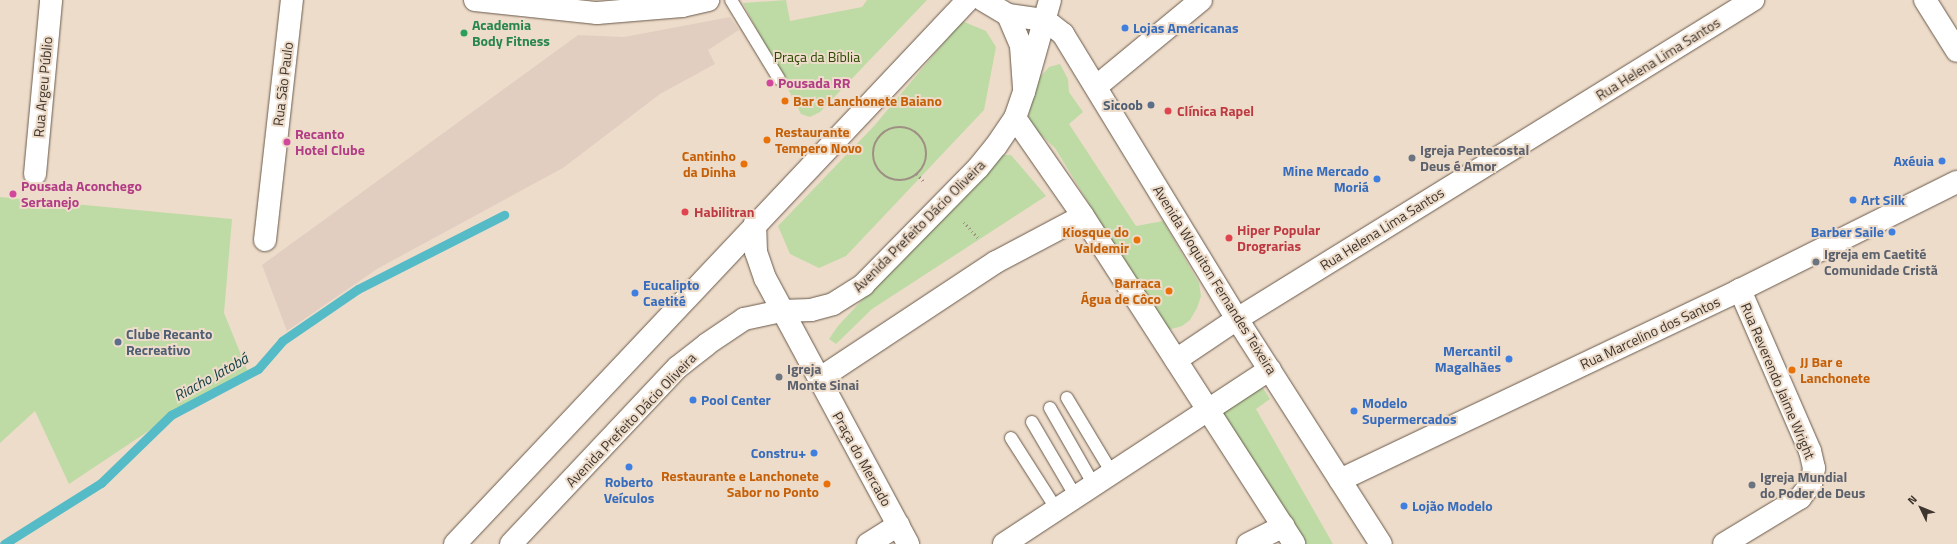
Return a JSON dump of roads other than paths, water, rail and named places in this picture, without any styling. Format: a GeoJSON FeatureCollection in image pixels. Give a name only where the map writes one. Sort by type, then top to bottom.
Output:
{"type":"FeatureCollection","features":[{"type":"Feature","properties":{"kind":"street","name":"Rua Argeu Públio"},"geometry":{"type":"LineString","coordinates":[[35,174],[51,0]]}},
{"type":"Feature","properties":{"kind":"street","name":"Rua São Paulo"},"geometry":{"type":"LineString","coordinates":[[265,240],[292,0]]}},
{"type":"Feature","properties":{"kind":"street"},"geometry":{"type":"LineString","coordinates":[[475,0],[597,13],[682,6],[708,0]]}},
{"type":"Feature","properties":{"kind":"street"},"geometry":{"type":"LineString","coordinates":[[455,544],[755,223],[968,0]]}},
{"type":"Feature","properties":{"kind":"street"},"geometry":{"type":"LineString","coordinates":[[983,0],[1008,15],[1022,46],[1024,92]]}},
{"type":"Feature","properties":{"kind":"street"},"geometry":{"type":"LineString","coordinates":[[1097,86],[1201,0]]}},
{"type":"Feature","properties":{"kind":"street","name":"Rua Helena Lima Santos"},"geometry":{"type":"LineString","coordinates":[[1176,360],[1237,319],[1753,0]]}},
{"type":"Feature","properties":{"kind":"street"},"geometry":{"type":"LineString","coordinates":[[1925,0],[1957,52]]}},
{"type":"Feature","properties":{"kind":"street"},"geometry":{"type":"LineString","coordinates":[[1008,15],[1048,10]]}},
{"type":"Feature","properties":{"kind":"street","name":"Avenida Woquiton Fernandes Teixeira"},"geometry":{"type":"LineString","coordinates":[[1048,10],[1097,86],[1237,319],[1381,544]]}},
{"type":"Feature","properties":{"kind":"street","name":"Avenida Prefeito Dácio Oliveira"},"geometry":{"type":"LineString","coordinates":[[510,544],[678,367],[744,319],[781,310],[811,310],[833,304],[863,285],[978,168],[1015,118],[1048,10]]}},
{"type":"Feature","properties":{"kind":"street"},"geometry":{"type":"LineString","coordinates":[[1015,118],[1083,216],[1289,535],[1248,544]]}},
{"type":"Feature","properties":{"kind":"street","name":"Rua Marcelino dos Santos"},"geometry":{"type":"LineString","coordinates":[[1340,480],[1740,290],[1957,182]]}},
{"type":"Feature","properties":{"kind":"street"},"geometry":{"type":"LineString","coordinates":[[819,379],[996,262],[1083,216]]}},
{"type":"Feature","properties":{"kind":"street","name":"Praça do Mercado"},"geometry":{"type":"LineString","coordinates":[[755,223],[756,252],[781,310],[903,535]]}},
{"type":"Feature","properties":{"kind":"street","name":"Rua Reverendo Jaime Wright"},"geometry":{"type":"LineString","coordinates":[[1724,544],[1800,498],[1811,484],[1814,468],[1810,451],[1740,290]]}},
{"type":"Feature","properties":{"kind":"street"},"geometry":{"type":"LineString","coordinates":[[1004,544],[1270,369]]}},
{"type":"Feature","properties":{"kind":"street"},"geometry":{"type":"LineString","coordinates":[[868,544],[903,535]]}},
{"type":"Feature","properties":{"kind":"lane"},"geometry":{"type":"LineString","coordinates":[[731,0],[779,79]]}},
{"type":"Feature","properties":{"kind":"lane"},"geometry":{"type":"LineString","coordinates":[[1067,398],[1103,479]]}},
{"type":"Feature","properties":{"kind":"lane"},"geometry":{"type":"LineString","coordinates":[[1050,408],[1103,479]]}},
{"type":"Feature","properties":{"kind":"lane"},"geometry":{"type":"LineString","coordinates":[[1032,422],[1076,497]]}},
{"type":"Feature","properties":{"kind":"lane"},"geometry":{"type":"LineString","coordinates":[[1011,438],[1057,510]]}},
{"type":"Feature","properties":{"kind":"waterway","name":"Riacho Jatobá"},"geometry":{"type":"LineString","coordinates":[[4,544],[101,483],[171,415],[258,369],[282,341],[358,289],[504,215]]}},
{"type":"Feature","properties":{"kind":"place","name":"Lojas Americanas"},"geometry":{"type":"Point","coordinates":[1125,28]}},
{"type":"Feature","properties":{"kind":"place","name":"Academia Body Fitness"},"geometry":{"type":"Point","coordinates":[464,33]}},
{"type":"Feature","properties":{"kind":"place","name":"Pousada RR"},"geometry":{"type":"Point","coordinates":[770,83]}},
{"type":"Feature","properties":{"kind":"place","name":"Bar e Lanchonete Baiano"},"geometry":{"type":"Point","coordinates":[785,101]}},
{"type":"Feature","properties":{"kind":"place","name":"Sicoob"},"geometry":{"type":"Point","coordinates":[1151,105]}},
{"type":"Feature","properties":{"kind":"place","name":"Clínica Rapel"},"geometry":{"type":"Point","coordinates":[1168,111]}},
{"type":"Feature","properties":{"kind":"place","name":"Restaurante Tempero Novo"},"geometry":{"type":"Point","coordinates":[767,140]}},
{"type":"Feature","properties":{"kind":"place","name":"Recanto Hotel Clube"},"geometry":{"type":"Point","coordinates":[287,142]}},
{"type":"Feature","properties":{"kind":"place","name":"Igreja Pentecostal Deus é Amor"},"geometry":{"type":"Point","coordinates":[1412,158]}},
{"type":"Feature","properties":{"kind":"place","name":"Axéuia"},"geometry":{"type":"Point","coordinates":[1942,161]}},
{"type":"Feature","properties":{"kind":"place","name":"Cantinho da Dinha"},"geometry":{"type":"Point","coordinates":[744,164]}},
{"type":"Feature","properties":{"kind":"place","name":"Mine Mercado Moriá"},"geometry":{"type":"Point","coordinates":[1377,179]}},
{"type":"Feature","properties":{"kind":"place","name":"Pousada Aconchego Sertanejo"},"geometry":{"type":"Point","coordinates":[13,194]}},
{"type":"Feature","properties":{"kind":"place","name":"Art Silk"},"geometry":{"type":"Point","coordinates":[1853,200]}},
{"type":"Feature","properties":{"kind":"place","name":"Habilitran"},"geometry":{"type":"Point","coordinates":[685,212]}},
{"type":"Feature","properties":{"kind":"place","name":"Barber Saile"},"geometry":{"type":"Point","coordinates":[1892,232]}},
{"type":"Feature","properties":{"kind":"place","name":"Hiper Popular Drograrias"},"geometry":{"type":"Point","coordinates":[1229,238]}},
{"type":"Feature","properties":{"kind":"place","name":"Kiosque do Valdemir"},"geometry":{"type":"Point","coordinates":[1137,240]}},
{"type":"Feature","properties":{"kind":"place","name":"Igreja em Caetité Comunidade Cristã"},"geometry":{"type":"Point","coordinates":[1816,262]}},
{"type":"Feature","properties":{"kind":"place","name":"Barraca Água de Côco"},"geometry":{"type":"Point","coordinates":[1169,291]}},
{"type":"Feature","properties":{"kind":"place","name":"Eucalipto Caetité"},"geometry":{"type":"Point","coordinates":[635,293]}},
{"type":"Feature","properties":{"kind":"place","name":"Clube Recanto Recreativo"},"geometry":{"type":"Point","coordinates":[118,342]}},
{"type":"Feature","properties":{"kind":"place","name":"Mercantil Magalhães"},"geometry":{"type":"Point","coordinates":[1509,359]}},
{"type":"Feature","properties":{"kind":"place","name":"JJ Bar e Lanchonete"},"geometry":{"type":"Point","coordinates":[1792,370]}},
{"type":"Feature","properties":{"kind":"place","name":"Igreja Monte Sinai"},"geometry":{"type":"Point","coordinates":[779,377]}},
{"type":"Feature","properties":{"kind":"place","name":"Pool Center"},"geometry":{"type":"Point","coordinates":[693,400]}},
{"type":"Feature","properties":{"kind":"place","name":"Modelo Supermercados"},"geometry":{"type":"Point","coordinates":[1354,411]}},
{"type":"Feature","properties":{"kind":"place","name":"Constru+"},"geometry":{"type":"Point","coordinates":[814,453]}},
{"type":"Feature","properties":{"kind":"place","name":"Roberto Veículos"},"geometry":{"type":"Point","coordinates":[629,467]}},
{"type":"Feature","properties":{"kind":"place","name":"Restaurante e Lanchonete Sabor no Ponto"},"geometry":{"type":"Point","coordinates":[827,484]}},
{"type":"Feature","properties":{"kind":"place","name":"Igreja Mundial do Poder de Deus"},"geometry":{"type":"Point","coordinates":[1752,485]}},
{"type":"Feature","properties":{"kind":"place","name":"Lojão Modelo"},"geometry":{"type":"Point","coordinates":[1404,506]}},
{"type":"Feature","properties":{"kind":"park label","name":"Praça da Bíblia"},"geometry":{"type":"Point","coordinates":[817,57]}}]}
